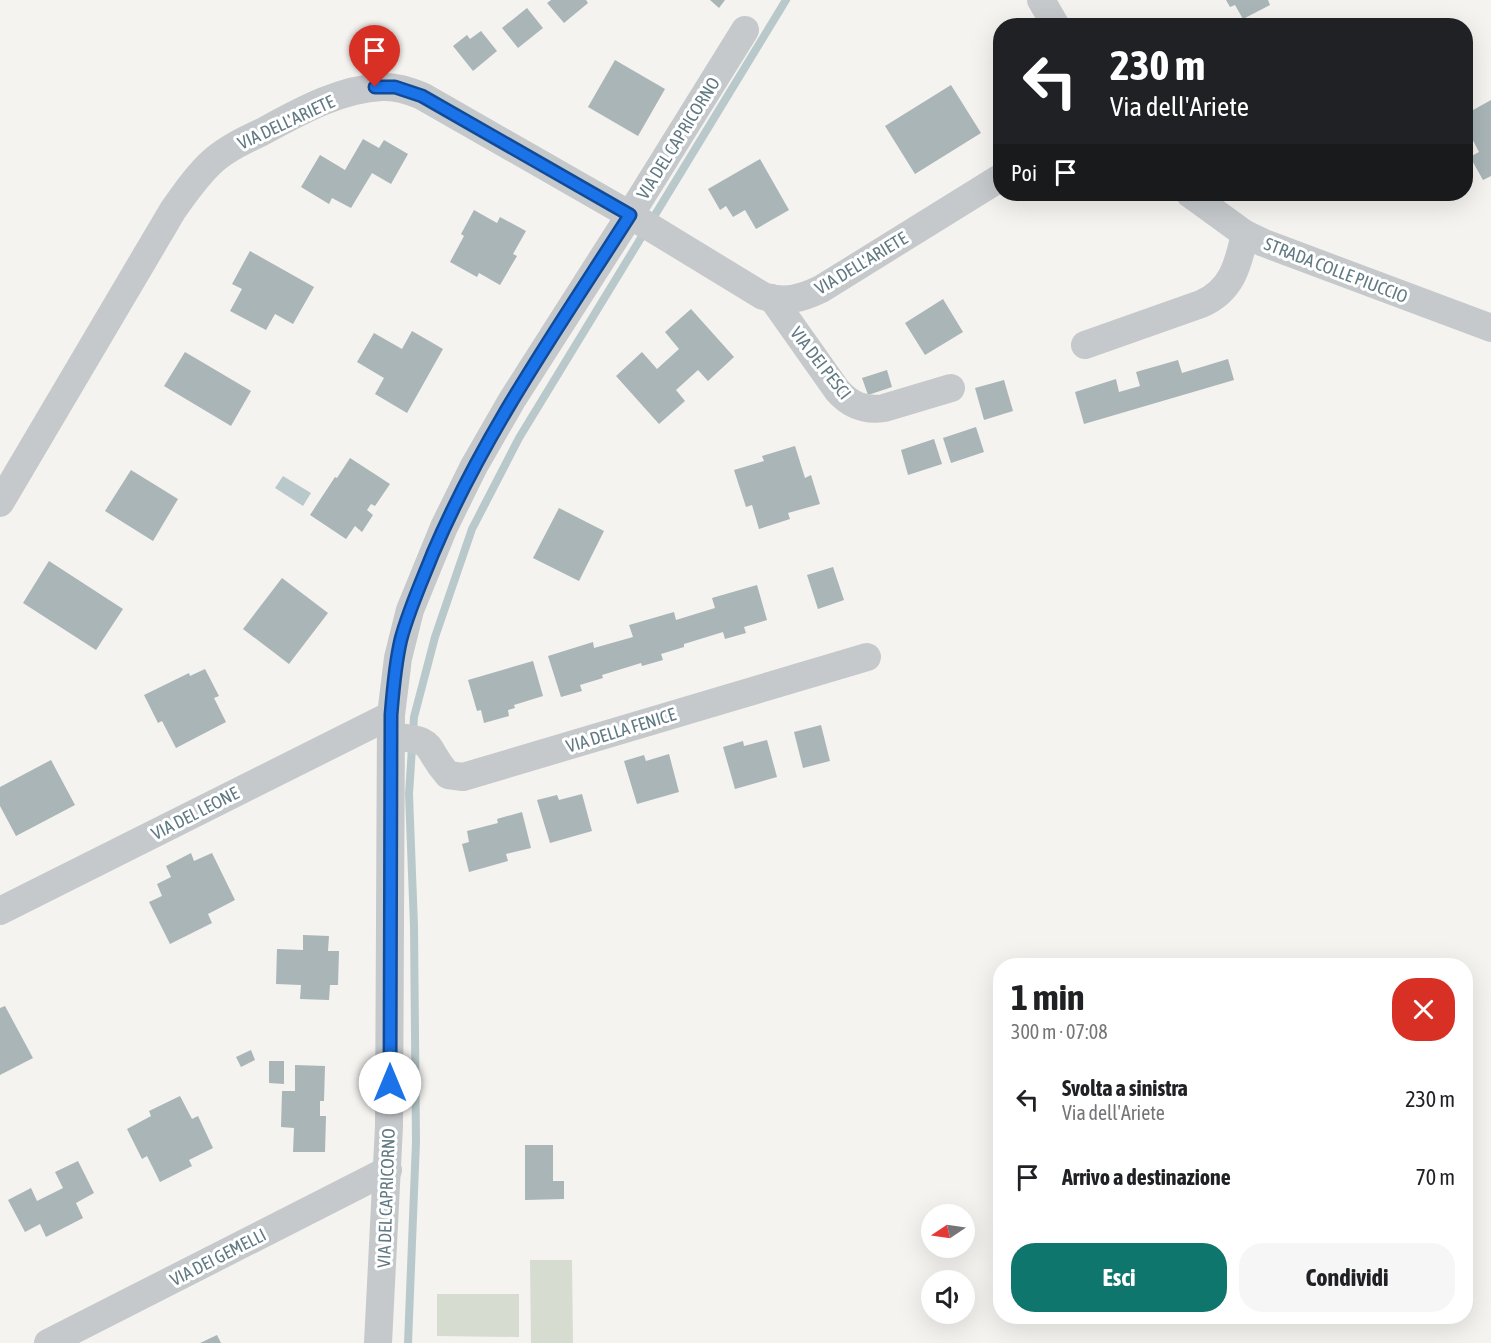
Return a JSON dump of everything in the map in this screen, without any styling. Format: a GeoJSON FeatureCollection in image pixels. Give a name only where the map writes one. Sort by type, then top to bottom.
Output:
{"type":"FeatureCollection","features":[{"type":"Feature","properties":{"kind":"street"},"geometry":{"type":"LineString","coordinates":[[1041,0],[1051,18]]}},
{"type":"Feature","properties":{"kind":"street","name":"VIA DEL CAPRICORNO"},"geometry":{"type":"LineString","coordinates":[[378,1343],[388,1170],[391,726],[398,658],[410,610],[463,488],[512,400],[744,30]]}},
{"type":"Feature","properties":{"kind":"street","name":"VIA DELL'ARIETE"},"geometry":{"type":"LineString","coordinates":[[0,503],[173,210],[193,183],[214,160],[225,152],[298,113],[330,99],[365,89],[385,87],[404,89],[422,96],[630,215],[763,296],[772,298],[790,300],[821,289],[993,182]]}},
{"type":"Feature","properties":{"kind":"street","name":"STRADA COLLE PIUCCIO"},"geometry":{"type":"LineString","coordinates":[[1200,201],[1245,234],[1282,251],[1491,328]]}},
{"type":"Feature","properties":{"kind":"street"},"geometry":{"type":"LineString","coordinates":[[1085,345],[1201,304],[1216,296],[1233,277],[1245,234]]}},
{"type":"Feature","properties":{"kind":"street","name":"VIA DEI PESCI"},"geometry":{"type":"LineString","coordinates":[[772,298],[843,398],[858,407],[884,408],[951,388]]}},
{"type":"Feature","properties":{"kind":"street","name":"VIA DELLA FENICE"},"geometry":{"type":"LineString","coordinates":[[391,726],[411,738],[428,744],[448,775],[463,777],[867,657]]}},
{"type":"Feature","properties":{"kind":"street","name":"VIA DEL LEONE"},"geometry":{"type":"LineString","coordinates":[[0,911],[391,726]]}},
{"type":"Feature","properties":{"kind":"street","name":"VIA DEI GEMELLI"},"geometry":{"type":"LineString","coordinates":[[48,1343],[388,1170]]}},
{"type":"Feature","properties":{"kind":"shaded area"},"geometry":{"type":"Polygon","coordinates":[[[283,476],[311,493],[303,506],[275,488],[283,476]]]}},
{"type":"Feature","properties":{"kind":"shaded area"},"geometry":{"type":"Polygon","coordinates":[[[530,1260],[572,1260],[573,1343],[531,1343],[530,1260]]]}},
{"type":"Feature","properties":{"kind":"shaded area"},"geometry":{"type":"Polygon","coordinates":[[[437,1294],[519,1294],[519,1337],[437,1336],[437,1294]]]}},
{"type":"Feature","properties":{"kind":"building"},"geometry":{"type":"Polygon","coordinates":[[[551,0],[586,0],[588,3],[564,23],[547,3],[551,0]]]}},
{"type":"Feature","properties":{"kind":"building"},"geometry":{"type":"Polygon","coordinates":[[[710,0],[725,0],[719,8],[710,0]]]}},
{"type":"Feature","properties":{"kind":"building"},"geometry":{"type":"Polygon","coordinates":[[[1226,0],[1268,0],[1270,5],[1245,18],[1242,18],[1235,5],[1230,7],[1226,0]]]}},
{"type":"Feature","properties":{"kind":"building"},"geometry":{"type":"Polygon","coordinates":[[[527,8],[543,28],[518,48],[502,28],[527,8]]]}},
{"type":"Feature","properties":{"kind":"building"},"geometry":{"type":"Polygon","coordinates":[[[481,31],[497,51],[473,71],[453,46],[467,35],[470,39],[481,31]]]}},
{"type":"Feature","properties":{"kind":"building"},"geometry":{"type":"Polygon","coordinates":[[[615,60],[665,89],[638,136],[588,107],[615,60]]]}},
{"type":"Feature","properties":{"kind":"building"},"geometry":{"type":"Polygon","coordinates":[[[951,85],[981,133],[915,174],[885,126],[951,85]]]}},
{"type":"Feature","properties":{"kind":"building"},"geometry":{"type":"Polygon","coordinates":[[[1491,100],[1491,176],[1483,180],[1473,162],[1473,155],[1479,152],[1473,140],[1473,110],[1491,100]]]}},
{"type":"Feature","properties":{"kind":"building"},"geometry":{"type":"Polygon","coordinates":[[[363,139],[379,148],[384,140],[408,154],[391,184],[372,173],[351,208],[332,198],[329,204],[301,187],[320,155],[345,170],[363,139]]]}},
{"type":"Feature","properties":{"kind":"building"},"geometry":{"type":"Polygon","coordinates":[[[760,159],[789,210],[756,229],[745,210],[733,217],[726,206],[720,210],[708,189],[760,159]]]}},
{"type":"Feature","properties":{"kind":"building"},"geometry":{"type":"Polygon","coordinates":[[[474,210],[497,223],[500,217],[526,231],[513,254],[517,256],[500,285],[479,273],[477,277],[450,262],[464,236],[461,234],[474,210]]]}},
{"type":"Feature","properties":{"kind":"building"},"geometry":{"type":"Polygon","coordinates":[[[250,251],[314,287],[293,324],[275,314],[266,330],[230,311],[242,289],[232,284],[250,251]]]}},
{"type":"Feature","properties":{"kind":"building"},"geometry":{"type":"Polygon","coordinates":[[[943,299],[963,332],[925,355],[905,323],[943,299]]]}},
{"type":"Feature","properties":{"kind":"building"},"geometry":{"type":"Polygon","coordinates":[[[691,309],[734,357],[708,381],[698,370],[676,390],[685,401],[659,424],[616,376],[642,352],[657,369],[679,349],[665,332],[691,309]]]}},
{"type":"Feature","properties":{"kind":"building"},"geometry":{"type":"Polygon","coordinates":[[[412,331],[443,349],[407,413],[375,394],[384,378],[357,362],[374,333],[402,349],[412,331]]]}},
{"type":"Feature","properties":{"kind":"building"},"geometry":{"type":"Polygon","coordinates":[[[185,352],[251,391],[231,426],[164,386],[185,352]]]}},
{"type":"Feature","properties":{"kind":"building"},"geometry":{"type":"Polygon","coordinates":[[[1228,359],[1234,380],[1084,424],[1075,392],[1116,379],[1119,392],[1140,386],[1136,372],[1178,360],[1182,373],[1228,359]]]}},
{"type":"Feature","properties":{"kind":"building"},"geometry":{"type":"Polygon","coordinates":[[[887,370],[892,387],[868,395],[862,378],[887,370]]]}},
{"type":"Feature","properties":{"kind":"building"},"geometry":{"type":"Polygon","coordinates":[[[1004,380],[1013,411],[984,420],[975,388],[1004,380]]]}},
{"type":"Feature","properties":{"kind":"building"},"geometry":{"type":"Polygon","coordinates":[[[976,427],[984,452],[951,463],[943,438],[976,427]]]}},
{"type":"Feature","properties":{"kind":"building"},"geometry":{"type":"Polygon","coordinates":[[[934,439],[942,464],[908,475],[901,450],[934,439]]]}},
{"type":"Feature","properties":{"kind":"building"},"geometry":{"type":"Polygon","coordinates":[[[795,446],[805,478],[811,475],[820,504],[788,513],[790,519],[759,529],[752,505],[746,507],[734,470],[764,461],[762,456],[795,446]]]}},
{"type":"Feature","properties":{"kind":"building"},"geometry":{"type":"Polygon","coordinates":[[[350,458],[390,484],[375,506],[371,504],[367,510],[373,515],[362,532],[355,526],[346,539],[310,515],[350,458]]]}},
{"type":"Feature","properties":{"kind":"building"},"geometry":{"type":"Polygon","coordinates":[[[131,470],[178,499],[153,541],[105,511],[131,470]]]}},
{"type":"Feature","properties":{"kind":"building"},"geometry":{"type":"Polygon","coordinates":[[[559,508],[604,531],[579,581],[533,558],[559,508]]]}},
{"type":"Feature","properties":{"kind":"building"},"geometry":{"type":"Polygon","coordinates":[[[49,561],[123,609],[96,650],[23,603],[49,561]]]}},
{"type":"Feature","properties":{"kind":"building"},"geometry":{"type":"Polygon","coordinates":[[[833,567],[844,600],[818,609],[807,575],[833,567]]]}},
{"type":"Feature","properties":{"kind":"building"},"geometry":{"type":"Polygon","coordinates":[[[282,578],[328,613],[289,664],[243,629],[282,578]]]}},
{"type":"Feature","properties":{"kind":"building"},"geometry":{"type":"Polygon","coordinates":[[[757,585],[767,620],[744,627],[746,633],[725,639],[723,632],[684,644],[684,647],[661,654],[663,660],[642,666],[641,663],[602,675],[603,678],[580,685],[582,691],[561,697],[548,656],[593,642],[594,648],[633,637],[629,625],[674,612],[676,620],[715,608],[712,598],[757,585]]]}},
{"type":"Feature","properties":{"kind":"building"},"geometry":{"type":"Polygon","coordinates":[[[533,661],[543,696],[514,705],[515,708],[508,710],[509,716],[484,723],[481,710],[477,711],[468,680],[533,661]]]}},
{"type":"Feature","properties":{"kind":"building"},"geometry":{"type":"Polygon","coordinates":[[[205,669],[219,696],[214,698],[226,722],[176,748],[162,721],[158,723],[144,695],[189,673],[190,676],[205,669]]]}},
{"type":"Feature","properties":{"kind":"building"},"geometry":{"type":"Polygon","coordinates":[[[821,725],[830,761],[803,768],[794,732],[821,725]]]}},
{"type":"Feature","properties":{"kind":"building"},"geometry":{"type":"Polygon","coordinates":[[[767,740],[777,777],[735,789],[723,747],[743,741],[744,746],[767,740]]]}},
{"type":"Feature","properties":{"kind":"building"},"geometry":{"type":"Polygon","coordinates":[[[669,754],[679,792],[637,804],[624,761],[644,755],[646,761],[669,754]]]}},
{"type":"Feature","properties":{"kind":"building"},"geometry":{"type":"Polygon","coordinates":[[[51,760],[75,805],[16,836],[0,806],[0,787],[51,760]]]}},
{"type":"Feature","properties":{"kind":"building"},"geometry":{"type":"Polygon","coordinates":[[[582,794],[592,831],[550,843],[537,800],[557,795],[559,800],[582,794]]]}},
{"type":"Feature","properties":{"kind":"building"},"geometry":{"type":"Polygon","coordinates":[[[522,812],[531,848],[506,854],[508,861],[469,872],[462,844],[469,842],[467,831],[498,823],[497,819],[522,812]]]}},
{"type":"Feature","properties":{"kind":"building"},"geometry":{"type":"Polygon","coordinates":[[[191,853],[194,861],[212,853],[235,900],[208,914],[212,923],[170,944],[149,902],[162,896],[157,884],[171,877],[166,866],[191,853]]]}},
{"type":"Feature","properties":{"kind":"building"},"geometry":{"type":"Polygon","coordinates":[[[303,935],[329,936],[328,951],[339,951],[338,985],[330,985],[329,1000],[300,999],[301,985],[276,984],[277,949],[303,950],[303,935]]]}},
{"type":"Feature","properties":{"kind":"building"},"geometry":{"type":"Polygon","coordinates":[[[5,1006],[33,1058],[0,1075],[0,1008],[5,1006]]]}},
{"type":"Feature","properties":{"kind":"building"},"geometry":{"type":"Polygon","coordinates":[[[251,1050],[255,1060],[241,1067],[236,1057],[251,1050]]]}},
{"type":"Feature","properties":{"kind":"building"},"geometry":{"type":"Polygon","coordinates":[[[269,1061],[284,1061],[284,1084],[269,1083],[269,1061]]]}},
{"type":"Feature","properties":{"kind":"building"},"geometry":{"type":"Polygon","coordinates":[[[295,1065],[325,1066],[324,1101],[320,1101],[320,1116],[326,1116],[325,1152],[293,1152],[294,1128],[281,1127],[282,1091],[295,1091],[295,1065]]]}},
{"type":"Feature","properties":{"kind":"building"},"geometry":{"type":"Polygon","coordinates":[[[180,1096],[192,1119],[198,1116],[213,1148],[189,1160],[192,1166],[160,1182],[147,1156],[142,1159],[127,1129],[151,1116],[149,1111],[180,1096]]]}},
{"type":"Feature","properties":{"kind":"building"},"geometry":{"type":"Polygon","coordinates":[[[525,1145],[553,1145],[553,1181],[564,1181],[564,1199],[525,1200],[525,1145]]]}},
{"type":"Feature","properties":{"kind":"building"},"geometry":{"type":"Polygon","coordinates":[[[78,1161],[94,1193],[76,1203],[83,1218],[46,1237],[40,1224],[25,1232],[8,1200],[31,1188],[37,1201],[63,1188],[55,1172],[78,1161]]]}},
{"type":"Feature","properties":{"kind":"building"},"geometry":{"type":"Polygon","coordinates":[[[217,1335],[221,1343],[200,1343],[217,1335]]]}},
{"type":"Feature","properties":{"kind":"waterway"},"geometry":{"type":"LineString","coordinates":[[408,1343],[416,1142],[414,926],[409,794],[414,717],[435,637],[472,529],[519,438],[786,0]]}},
{"type":"Feature","properties":{"kind":"route"},"geometry":{"type":"LineString","coordinates":[[375,87],[395,87],[422,96],[630,215],[485,446],[444,527],[410,610],[402,638],[394,678],[391,715],[390,1083]]}}]}
